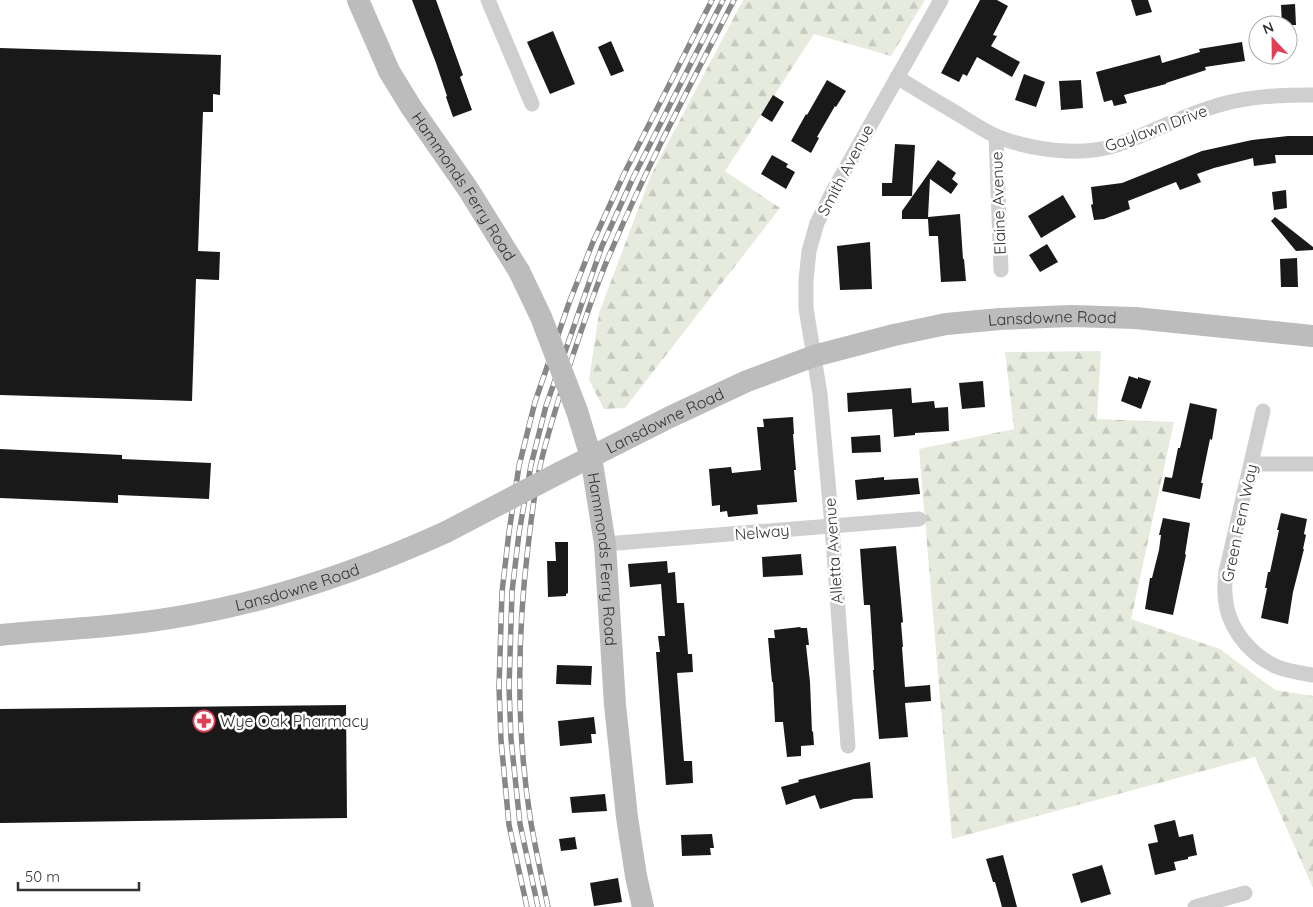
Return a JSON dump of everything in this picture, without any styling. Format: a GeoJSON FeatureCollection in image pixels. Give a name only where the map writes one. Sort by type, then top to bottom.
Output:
{"type":"FeatureCollection","features":[{"type":"Feature","properties":{"kind":"street","name":"Hammonds Ferry Road"},"geometry":{"type":"LineString","coordinates":[[358,0],[389,71],[411,107],[468,189],[519,271],[541,317],[591,456],[605,544],[616,705],[627,817],[643,907]]}},
{"type":"Feature","properties":{"kind":"street"},"geometry":{"type":"LineString","coordinates":[[488,0],[532,104]]}},
{"type":"Feature","properties":{"kind":"street","name":"Smith Avenue"},"geometry":{"type":"LineString","coordinates":[[814,356],[806,308],[806,280],[809,251],[817,223],[833,191],[941,0]]}},
{"type":"Feature","properties":{"kind":"street","name":"Gaylawn Drive"},"geometry":{"type":"LineString","coordinates":[[897,77],[996,136],[1043,148],[1065,150],[1092,150],[1115,145],[1220,104],[1253,98],[1313,95]]}},
{"type":"Feature","properties":{"kind":"street","name":"Elaine Avenue"},"geometry":{"type":"LineString","coordinates":[[996,136],[1001,270]]}},
{"type":"Feature","properties":{"kind":"street","name":"Lansdowne Road"},"geometry":{"type":"LineString","coordinates":[[0,635],[170,619],[246,604],[360,568],[446,532],[591,456],[747,381],[814,356],[894,335],[946,324],[1071,316],[1135,318],[1313,336]]}},
{"type":"Feature","properties":{"kind":"street","name":"Alletta Avenue"},"geometry":{"type":"LineString","coordinates":[[814,356],[820,394],[832,526],[848,746]]}},
{"type":"Feature","properties":{"kind":"street","name":"Green Fern Way"},"geometry":{"type":"LineString","coordinates":[[1263,411],[1226,572],[1225,592],[1228,610],[1233,627],[1244,642],[1259,657],[1276,666],[1313,675]]}},
{"type":"Feature","properties":{"kind":"street"},"geometry":{"type":"LineString","coordinates":[[1251,464],[1313,464]]}},
{"type":"Feature","properties":{"kind":"street","name":"Nelway"},"geometry":{"type":"LineString","coordinates":[[605,544],[919,519]]}},
{"type":"Feature","properties":{"kind":"street","name":"Lansdowne Road"},"geometry":{"type":"LineString","coordinates":[[0,625],[42,631]]}},
{"type":"Feature","properties":{"kind":"street"},"geometry":{"type":"LineString","coordinates":[[1195,907],[1244,893]]}},
{"type":"Feature","properties":{"kind":"green space"},"geometry":{"type":"Polygon","coordinates":[[[743,0],[925,0],[891,56],[814,34],[725,171],[780,208],[625,408],[604,409],[589,380],[599,313],[651,175],[743,0]]]}},
{"type":"Feature","properties":{"kind":"green space"},"geometry":{"type":"Polygon","coordinates":[[[1101,351],[1097,419],[1174,422],[1131,619],[1220,649],[1275,690],[1313,696],[1313,888],[1255,757],[952,839],[919,449],[1014,429],[1005,352],[1101,351]]]}},
{"type":"Feature","properties":{"kind":"building"},"geometry":{"type":"Polygon","coordinates":[[[412,0],[436,0],[463,75],[460,77],[472,110],[453,117],[436,63],[412,0]]]}},
{"type":"Feature","properties":{"kind":"building"},"geometry":{"type":"Polygon","coordinates":[[[980,0],[997,0],[1008,6],[993,35],[997,36],[991,46],[1020,62],[1012,77],[977,57],[967,76],[963,74],[959,82],[941,73],[980,0]]]}},
{"type":"Feature","properties":{"kind":"building"},"geometry":{"type":"Polygon","coordinates":[[[1131,0],[1148,0],[1152,12],[1136,16],[1131,0]]]}},
{"type":"Feature","properties":{"kind":"building"},"geometry":{"type":"Polygon","coordinates":[[[1295,4],[1296,15],[1282,15],[1281,5],[1295,4]]]}},
{"type":"Feature","properties":{"kind":"building"},"geometry":{"type":"Polygon","coordinates":[[[553,31],[575,84],[550,94],[527,42],[553,31]]]}},
{"type":"Feature","properties":{"kind":"building"},"geometry":{"type":"Polygon","coordinates":[[[611,41],[624,71],[611,76],[598,47],[611,41]]]}},
{"type":"Feature","properties":{"kind":"building"},"geometry":{"type":"Polygon","coordinates":[[[1242,42],[1245,61],[1205,67],[1206,70],[1166,84],[1124,95],[1127,103],[1114,106],[1112,100],[1104,102],[1096,72],[1160,55],[1162,63],[1200,52],[1199,49],[1242,42]]]}},
{"type":"Feature","properties":{"kind":"building"},"geometry":{"type":"Polygon","coordinates":[[[0,48],[221,55],[220,95],[213,94],[213,112],[203,112],[198,251],[220,252],[219,280],[196,279],[192,401],[0,395],[0,48]]]}},
{"type":"Feature","properties":{"kind":"building"},"geometry":{"type":"Polygon","coordinates":[[[1024,74],[1045,82],[1036,107],[1015,100],[1024,74]]]}},
{"type":"Feature","properties":{"kind":"building"},"geometry":{"type":"Polygon","coordinates":[[[827,80],[846,91],[817,137],[819,138],[811,153],[791,141],[827,80]]]}},
{"type":"Feature","properties":{"kind":"building"},"geometry":{"type":"Polygon","coordinates":[[[1081,80],[1083,108],[1061,110],[1059,81],[1081,80]]]}},
{"type":"Feature","properties":{"kind":"building"},"geometry":{"type":"Polygon","coordinates":[[[773,95],[784,102],[772,122],[761,115],[773,95]]]}},
{"type":"Feature","properties":{"kind":"building"},"geometry":{"type":"Polygon","coordinates":[[[1288,136],[1313,136],[1313,155],[1275,155],[1276,163],[1254,166],[1253,158],[1214,168],[1197,174],[1201,182],[1180,190],[1176,182],[1128,201],[1130,209],[1104,219],[1094,220],[1091,205],[1093,204],[1091,187],[1122,183],[1202,151],[1252,140],[1288,136]]]}},
{"type":"Feature","properties":{"kind":"building"},"geometry":{"type":"Polygon","coordinates":[[[895,144],[915,145],[912,196],[882,196],[882,183],[892,183],[895,144]]]}},
{"type":"Feature","properties":{"kind":"building"},"geometry":{"type":"Polygon","coordinates":[[[772,155],[788,164],[786,167],[795,172],[786,189],[761,174],[772,155]]]}},
{"type":"Feature","properties":{"kind":"building"},"geometry":{"type":"Polygon","coordinates":[[[938,160],[956,173],[952,179],[958,184],[951,194],[930,179],[928,217],[960,214],[966,281],[941,282],[938,236],[929,236],[928,219],[902,219],[902,211],[938,160]]]}},
{"type":"Feature","properties":{"kind":"building"},"geometry":{"type":"Polygon","coordinates":[[[1286,190],[1287,208],[1274,210],[1272,192],[1286,190]]]}},
{"type":"Feature","properties":{"kind":"building"},"geometry":{"type":"Polygon","coordinates":[[[1063,195],[1076,217],[1041,238],[1028,216],[1063,195]]]}},
{"type":"Feature","properties":{"kind":"building"},"geometry":{"type":"Polygon","coordinates":[[[1275,217],[1313,247],[1313,250],[1296,251],[1271,221],[1275,217]]]}},
{"type":"Feature","properties":{"kind":"building"},"geometry":{"type":"Polygon","coordinates":[[[870,242],[872,289],[840,290],[837,246],[870,242]]]}},
{"type":"Feature","properties":{"kind":"building"},"geometry":{"type":"Polygon","coordinates":[[[1047,244],[1058,262],[1040,272],[1029,255],[1047,244]]]}},
{"type":"Feature","properties":{"kind":"building"},"geometry":{"type":"Polygon","coordinates":[[[1297,258],[1298,287],[1281,287],[1280,259],[1297,258]]]}},
{"type":"Feature","properties":{"kind":"building"},"geometry":{"type":"Polygon","coordinates":[[[1129,376],[1151,381],[1141,409],[1121,401],[1129,376]]]}},
{"type":"Feature","properties":{"kind":"building"},"geometry":{"type":"Polygon","coordinates":[[[983,381],[985,407],[962,409],[959,383],[983,381]]]}},
{"type":"Feature","properties":{"kind":"building"},"geometry":{"type":"Polygon","coordinates":[[[911,388],[912,403],[934,401],[935,408],[948,407],[949,431],[915,433],[915,435],[894,437],[892,409],[848,412],[847,393],[911,388]]]}},
{"type":"Feature","properties":{"kind":"building"},"geometry":{"type":"Polygon","coordinates":[[[1190,403],[1217,409],[1212,440],[1210,439],[1201,483],[1203,483],[1200,499],[1162,491],[1165,477],[1172,478],[1190,403]]]}},
{"type":"Feature","properties":{"kind":"building"},"geometry":{"type":"Polygon","coordinates":[[[793,417],[797,502],[757,505],[758,514],[728,517],[727,511],[720,512],[720,505],[712,506],[709,469],[731,467],[732,473],[761,470],[757,427],[764,427],[763,419],[793,417]]]}},
{"type":"Feature","properties":{"kind":"building"},"geometry":{"type":"Polygon","coordinates":[[[880,435],[881,452],[852,453],[851,437],[880,435]]]}},
{"type":"Feature","properties":{"kind":"building"},"geometry":{"type":"Polygon","coordinates":[[[0,449],[122,455],[122,459],[211,463],[209,499],[118,495],[118,503],[0,498],[0,449]]]}},
{"type":"Feature","properties":{"kind":"building"},"geometry":{"type":"Polygon","coordinates":[[[884,477],[884,480],[918,478],[920,494],[857,500],[855,480],[884,477]]]}},
{"type":"Feature","properties":{"kind":"building"},"geometry":{"type":"Polygon","coordinates":[[[1281,513],[1307,519],[1304,549],[1293,592],[1288,624],[1261,618],[1268,572],[1270,572],[1281,513]]]}},
{"type":"Feature","properties":{"kind":"building"},"geometry":{"type":"Polygon","coordinates":[[[1163,518],[1190,523],[1186,555],[1173,615],[1145,609],[1150,578],[1152,578],[1159,550],[1161,535],[1159,535],[1163,518]]]}},
{"type":"Feature","properties":{"kind":"building"},"geometry":{"type":"Polygon","coordinates":[[[555,542],[568,542],[568,593],[566,596],[548,597],[547,561],[556,561],[555,542]]]}},
{"type":"Feature","properties":{"kind":"building"},"geometry":{"type":"Polygon","coordinates":[[[896,546],[903,622],[901,623],[905,687],[930,685],[931,701],[905,703],[908,737],[879,739],[870,605],[864,605],[860,549],[896,546]]]}},
{"type":"Feature","properties":{"kind":"building"},"geometry":{"type":"Polygon","coordinates":[[[801,554],[803,575],[763,577],[762,557],[801,554]]]}},
{"type":"Feature","properties":{"kind":"building"},"geometry":{"type":"Polygon","coordinates":[[[667,561],[668,573],[675,572],[677,603],[684,603],[688,654],[692,654],[693,672],[677,673],[684,761],[692,761],[693,783],[666,785],[656,652],[660,652],[658,636],[665,636],[661,584],[630,587],[628,564],[667,561]]]}},
{"type":"Feature","properties":{"kind":"building"},"geometry":{"type":"Polygon","coordinates":[[[807,628],[809,645],[806,645],[814,745],[801,746],[801,756],[787,757],[783,722],[775,722],[768,638],[775,638],[774,630],[807,628]]]}},
{"type":"Feature","properties":{"kind":"building"},"geometry":{"type":"Polygon","coordinates":[[[557,665],[592,666],[591,685],[556,684],[557,665]]]}},
{"type":"Feature","properties":{"kind":"building"},"geometry":{"type":"Polygon","coordinates":[[[346,705],[347,818],[0,823],[0,709],[346,705]]]}},
{"type":"Feature","properties":{"kind":"building"},"geometry":{"type":"Polygon","coordinates":[[[594,717],[596,734],[591,734],[592,743],[560,746],[558,721],[594,717]]]}},
{"type":"Feature","properties":{"kind":"building"},"geometry":{"type":"Polygon","coordinates":[[[870,762],[873,798],[854,799],[820,809],[815,795],[786,805],[781,787],[799,782],[798,780],[870,762]]]}},
{"type":"Feature","properties":{"kind":"building"},"geometry":{"type":"Polygon","coordinates":[[[605,794],[607,811],[572,813],[570,797],[605,794]]]}},
{"type":"Feature","properties":{"kind":"building"},"geometry":{"type":"Polygon","coordinates":[[[1175,820],[1179,837],[1193,834],[1197,855],[1174,862],[1176,870],[1155,875],[1148,844],[1158,842],[1154,825],[1175,820]]]}},
{"type":"Feature","properties":{"kind":"building"},"geometry":{"type":"Polygon","coordinates":[[[712,834],[714,848],[710,848],[711,855],[682,856],[681,835],[712,834]]]}},
{"type":"Feature","properties":{"kind":"building"},"geometry":{"type":"Polygon","coordinates":[[[575,837],[577,849],[561,851],[559,839],[575,837]]]}},
{"type":"Feature","properties":{"kind":"building"},"geometry":{"type":"Polygon","coordinates":[[[1003,855],[1017,907],[1002,907],[986,859],[1003,855]]]}},
{"type":"Feature","properties":{"kind":"building"},"geometry":{"type":"Polygon","coordinates":[[[1102,865],[1111,894],[1081,903],[1072,874],[1102,865]]]}},
{"type":"Feature","properties":{"kind":"building"},"geometry":{"type":"Polygon","coordinates":[[[618,878],[622,902],[594,906],[590,883],[618,878]]]}},
{"type":"Feature","properties":{"kind":"railway"},"geometry":{"type":"LineString","coordinates":[[527,907],[509,825],[501,740],[499,687],[502,592],[519,466],[535,402],[569,303],[593,242],[624,174],[712,0]]}},
{"type":"Feature","properties":{"kind":"railway"},"geometry":{"type":"LineString","coordinates":[[538,907],[520,824],[511,739],[509,687],[512,592],[519,533],[531,465],[546,406],[602,246],[633,178],[723,0]]}},
{"type":"Feature","properties":{"kind":"railway"},"geometry":{"type":"LineString","coordinates":[[548,907],[526,788],[520,685],[524,581],[539,472],[548,434],[565,379],[607,261],[655,154],[734,0]]}},
{"type":"Feature","properties":{"kind":"place","name":"Wye Oak Pharmacy"},"geometry":{"type":"Point","coordinates":[204,721]}}]}
